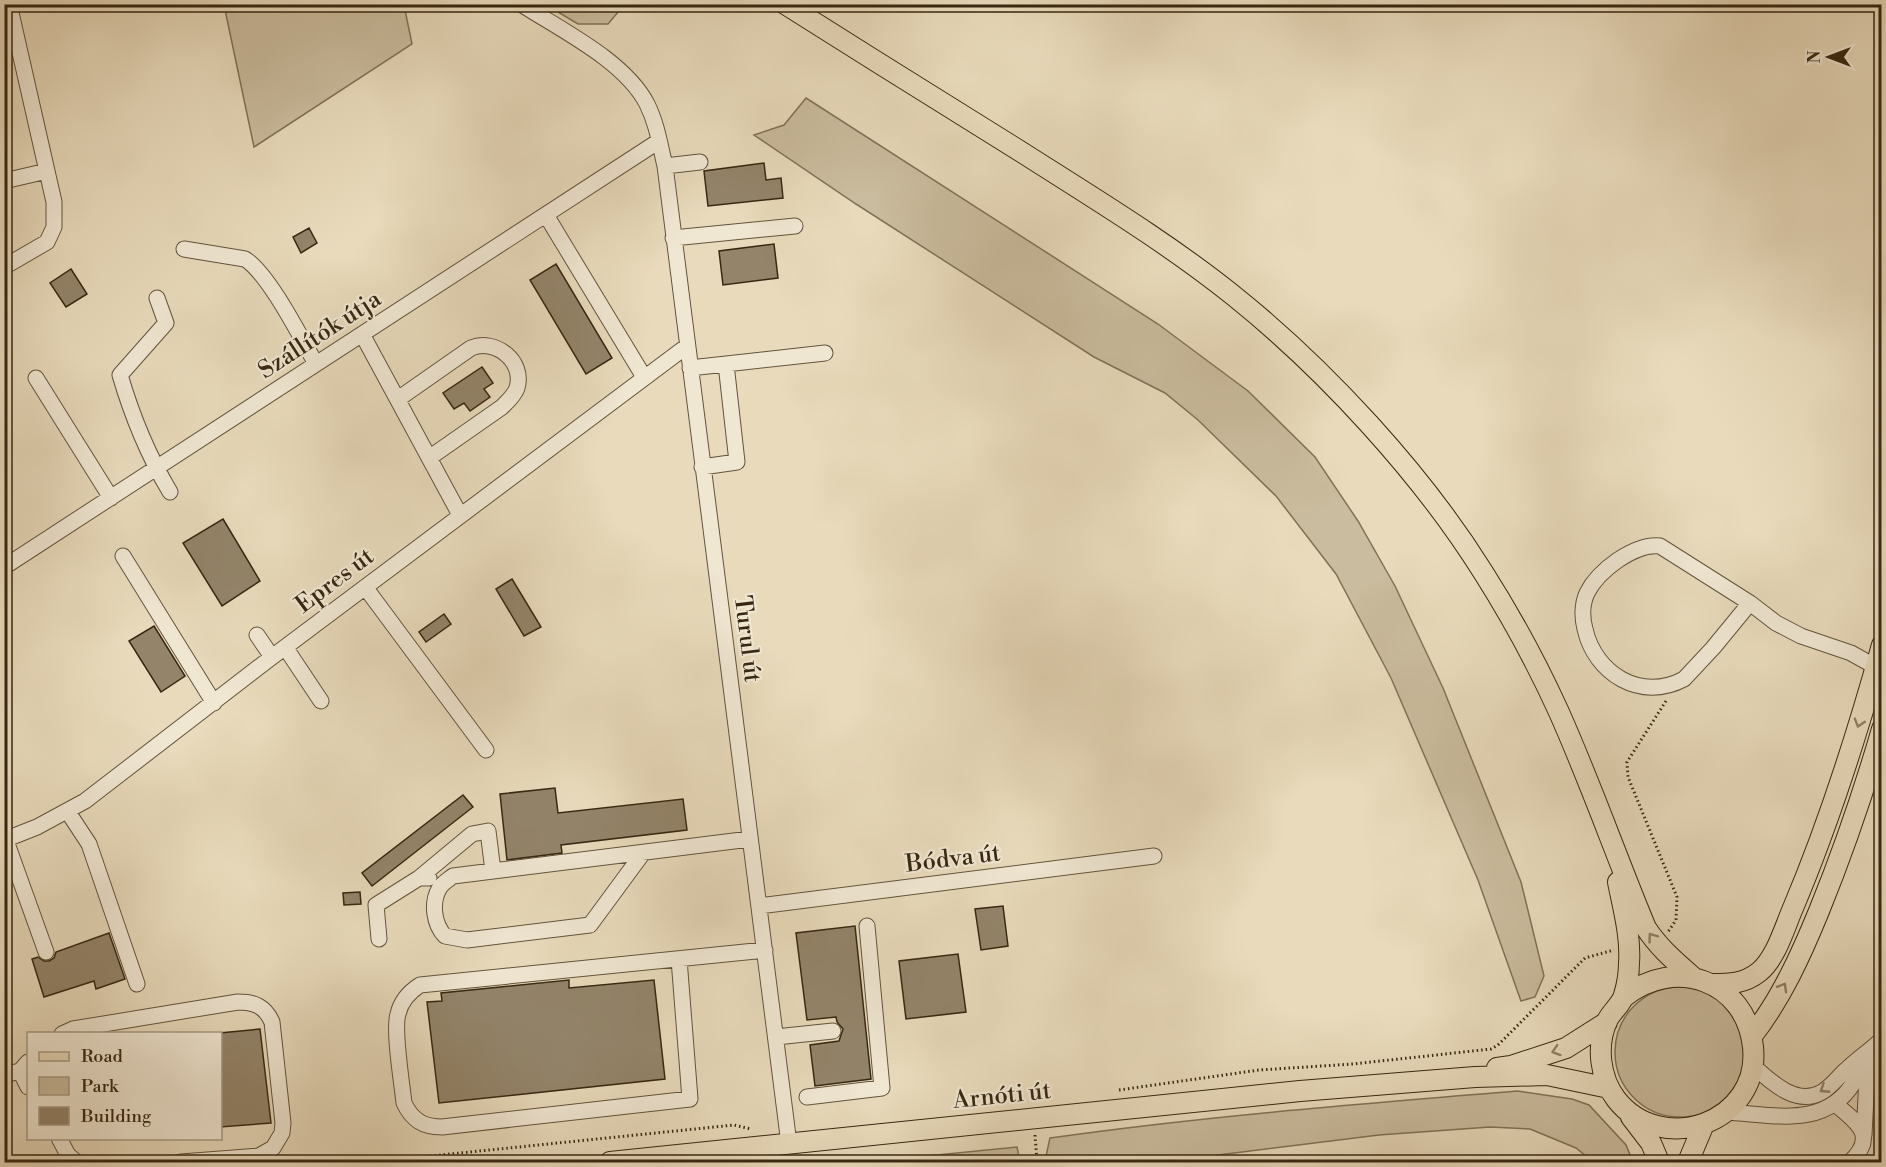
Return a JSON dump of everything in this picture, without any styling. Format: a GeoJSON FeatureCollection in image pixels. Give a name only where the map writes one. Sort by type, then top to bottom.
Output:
{"type":"FeatureCollection","features":[{"type":"Feature","properties":{"kind":"main road"},"geometry":{"type":"LineString","coordinates":[[785,4],[1157,239],[1236,298],[1323,377],[1407,468],[1481,569],[1530,654],[1558,710],[1646,928],[1654,941],[1703,981],[1726,993],[1738,1005],[1747,1020],[1752,1036],[1752,1065],[1743,1091],[1725,1112],[1704,1124],[1682,1129],[1657,1126],[1639,1119],[1624,1107]]}},
{"type":"Feature","properties":{"kind":"main road"},"geometry":{"type":"LineString","coordinates":[[1659,1162],[1644,1133],[1609,1088],[1603,1072],[1602,1038],[1607,1022],[1624,997],[1634,989],[1657,978],[1682,976],[1703,981],[1737,984],[1758,972],[1775,949],[1836,800],[1881,645]]}},
{"type":"Feature","properties":{"kind":"main road"},"geometry":{"type":"LineString","coordinates":[[1752,1036],[1769,1015],[1807,941],[1846,842],[1881,729]]}},
{"type":"Feature","properties":{"kind":"main road"},"geometry":{"type":"LineString","coordinates":[[1610,840],[1628,947],[1629,963],[1624,997]]}},
{"type":"Feature","properties":{"kind":"main road"},"geometry":{"type":"LineString","coordinates":[[1399,1083],[1510,1066],[1566,1048],[1607,1022]]}},
{"type":"Feature","properties":{"kind":"main road"},"geometry":{"type":"LineString","coordinates":[[1399,1083],[1475,1077],[1547,1075],[1609,1088]]}},
{"type":"Feature","properties":{"kind":"main road","name":"Arnóti út"},"geometry":{"type":"LineString","coordinates":[[610,1162],[1300,1091],[1399,1083]]}},
{"type":"Feature","properties":{"kind":"main road"},"geometry":{"type":"LineString","coordinates":[[1688,1162],[1704,1124]]}},
{"type":"Feature","properties":{"kind":"street"},"geometry":{"type":"LineString","coordinates":[[4,267],[47,242],[54,227],[54,202],[9,4]]}},
{"type":"Feature","properties":{"kind":"street","name":"Turul út"},"geometry":{"type":"LineString","coordinates":[[521,4],[603,57],[627,76],[648,105],[659,141],[789,1144]]}},
{"type":"Feature","properties":{"kind":"street","name":"Szállítók útja"},"geometry":{"type":"LineString","coordinates":[[4,567],[659,141]]}},
{"type":"Feature","properties":{"kind":"street"},"geometry":{"type":"LineString","coordinates":[[664,166],[700,162]]}},
{"type":"Feature","properties":{"kind":"street"},"geometry":{"type":"LineString","coordinates":[[4,181],[47,171]]}},
{"type":"Feature","properties":{"kind":"street"},"geometry":{"type":"LineString","coordinates":[[546,215],[644,376]]}},
{"type":"Feature","properties":{"kind":"street"},"geometry":{"type":"LineString","coordinates":[[673,238],[795,226]]}},
{"type":"Feature","properties":{"kind":"street"},"geometry":{"type":"LineString","coordinates":[[184,249],[245,259],[253,264],[283,306],[316,364]]}},
{"type":"Feature","properties":{"kind":"street"},"geometry":{"type":"LineString","coordinates":[[157,298],[166,323],[120,375],[130,411],[156,468],[170,492]]}},
{"type":"Feature","properties":{"kind":"street"},"geometry":{"type":"LineString","coordinates":[[362,334],[460,515]]}},
{"type":"Feature","properties":{"kind":"street"},"geometry":{"type":"LineString","coordinates":[[398,399],[478,345],[494,346],[507,356],[518,372],[516,390],[502,407],[429,458]]}},
{"type":"Feature","properties":{"kind":"street","name":"Epres út"},"geometry":{"type":"LineString","coordinates":[[5,838],[68,812],[85,801],[365,586],[687,346]]}},
{"type":"Feature","properties":{"kind":"street"},"geometry":{"type":"LineString","coordinates":[[690,368],[825,353]]}},
{"type":"Feature","properties":{"kind":"street"},"geometry":{"type":"LineString","coordinates":[[702,467],[737,462],[726,364]]}},
{"type":"Feature","properties":{"kind":"street"},"geometry":{"type":"LineString","coordinates":[[36,378],[111,498]]}},
{"type":"Feature","properties":{"kind":"street"},"geometry":{"type":"LineString","coordinates":[[1750,603],[1696,668],[1678,682],[1658,686],[1635,685],[1613,675],[1596,655],[1586,636],[1583,609],[1586,595],[1605,569],[1639,549],[1653,545],[1660,546],[1750,603],[1776,623],[1801,636],[1851,653],[1876,667]]}},
{"type":"Feature","properties":{"kind":"street"},"geometry":{"type":"LineString","coordinates":[[123,556],[214,703]]}},
{"type":"Feature","properties":{"kind":"street"},"geometry":{"type":"LineString","coordinates":[[365,586],[486,750]]}},
{"type":"Feature","properties":{"kind":"street"},"geometry":{"type":"LineString","coordinates":[[257,634],[272,657]]}},
{"type":"Feature","properties":{"kind":"street"},"geometry":{"type":"LineString","coordinates":[[285,647],[321,701]]}},
{"type":"Feature","properties":{"kind":"street"},"geometry":{"type":"LineString","coordinates":[[68,812],[89,844],[137,984]]}},
{"type":"Feature","properties":{"kind":"street"},"geometry":{"type":"LineString","coordinates":[[379,939],[376,905],[419,878],[472,834],[488,831],[493,871]]}},
{"type":"Feature","properties":{"kind":"street"},"geometry":{"type":"LineString","coordinates":[[5,838],[46,952]]}},
{"type":"Feature","properties":{"kind":"street"},"geometry":{"type":"LineString","coordinates":[[419,878],[453,876],[750,839]]}},
{"type":"Feature","properties":{"kind":"street"},"geometry":{"type":"LineString","coordinates":[[453,876],[437,891],[436,923],[445,936],[467,940],[590,925],[643,853]]}},
{"type":"Feature","properties":{"kind":"street","name":"Bódva út"},"geometry":{"type":"LineString","coordinates":[[759,906],[1154,856]]}},
{"type":"Feature","properties":{"kind":"street"},"geometry":{"type":"LineString","coordinates":[[807,1098],[882,1088],[867,926]]}},
{"type":"Feature","properties":{"kind":"street"},"geometry":{"type":"LineString","coordinates":[[679,959],[690,1099],[442,1127],[422,1124],[408,1112],[404,1102],[396,1021],[404,1000],[410,991],[420,985],[765,950]]}},
{"type":"Feature","properties":{"kind":"street"},"geometry":{"type":"LineString","coordinates":[[66,1032],[73,1029],[238,1002],[254,1004],[265,1010],[272,1022],[283,1123],[279,1140],[267,1153],[258,1156],[181,1162]]}},
{"type":"Feature","properties":{"kind":"street"},"geometry":{"type":"LineString","coordinates":[[776,1037],[832,1031]]}},
{"type":"Feature","properties":{"kind":"street"},"geometry":{"type":"LineString","coordinates":[[1752,1065],[1788,1093],[1809,1097],[1829,1088],[1847,1068],[1869,1052],[1881,1039]]}},
{"type":"Feature","properties":{"kind":"street"},"geometry":{"type":"LineString","coordinates":[[1725,1112],[1788,1117],[1822,1111],[1835,1104],[1853,1083],[1869,1052]]}},
{"type":"Feature","properties":{"kind":"street"},"geometry":{"type":"LineString","coordinates":[[1850,1162],[1860,1151],[1864,1135],[1869,1052]]}},
{"type":"Feature","properties":{"kind":"street"},"geometry":{"type":"LineString","coordinates":[[18,1070],[27,1085]]}},
{"type":"Feature","properties":{"kind":"street"},"geometry":{"type":"LineString","coordinates":[[1835,1104],[1859,1125],[1864,1135]]}},
{"type":"Feature","properties":{"kind":"street"},"geometry":{"type":"LineString","coordinates":[[60,1140],[68,1155],[76,1162]]}},
{"type":"Feature","properties":{"kind":"path"},"geometry":{"type":"LineString","coordinates":[[1654,941],[1670,930],[1676,920],[1677,897],[1628,777],[1627,762],[1678,682]]}},
{"type":"Feature","properties":{"kind":"path"},"geometry":{"type":"LineString","coordinates":[[1119,1090],[1259,1070],[1353,1064],[1491,1049],[1498,1045],[1585,958],[1628,947]]}},
{"type":"Feature","properties":{"kind":"path"},"geometry":{"type":"LineString","coordinates":[[1033,1118],[1037,1162]]}},
{"type":"Feature","properties":{"kind":"path"},"geometry":{"type":"LineString","coordinates":[[372,1162],[734,1125],[753,1130]]}},
{"type":"Feature","properties":{"kind":"green space"},"geometry":{"type":"Polygon","coordinates":[[[224,5],[404,5],[412,44],[254,147],[224,5]]]}},
{"type":"Feature","properties":{"kind":"green space"},"geometry":{"type":"Polygon","coordinates":[[[546,5],[624,5],[608,24],[578,24],[546,5]]]}},
{"type":"Feature","properties":{"kind":"green space"},"geometry":{"type":"Polygon","coordinates":[[[806,98],[1158,324],[1248,391],[1315,457],[1358,521],[1395,586],[1443,688],[1521,882],[1544,976],[1535,997],[1521,1001],[1478,880],[1391,678],[1336,574],[1276,496],[1198,420],[1165,393],[1094,357],[856,204],[754,135],[784,125],[806,98]]]}},
{"type":"Feature","properties":{"kind":"green space"},"geometry":{"type":"Polygon","coordinates":[[[1680,987],[1705,992],[1726,1006],[1740,1027],[1745,1052],[1740,1077],[1726,1098],[1705,1112],[1680,1117],[1655,1112],[1634,1098],[1620,1077],[1615,1052],[1620,1027],[1634,1006],[1655,992],[1680,987]]]}},
{"type":"Feature","properties":{"kind":"green space"},"geometry":{"type":"Polygon","coordinates":[[[1517,1091],[1572,1099],[1589,1105],[1626,1145],[1633,1162],[1593,1162],[1576,1148],[1530,1129],[1490,1127],[1379,1135],[1162,1162],[1051,1162],[1046,1156],[1050,1138],[1225,1117],[1517,1091]]]}},
{"type":"Feature","properties":{"kind":"green space"},"geometry":{"type":"Polygon","coordinates":[[[1017,1147],[1020,1162],[866,1162],[1017,1147]]]}},
{"type":"Feature","properties":{"kind":"building"},"geometry":{"type":"Polygon","coordinates":[[[764,163],[766,180],[781,178],[783,198],[708,206],[704,171],[764,163]]]}},
{"type":"Feature","properties":{"kind":"building"},"geometry":{"type":"Polygon","coordinates":[[[309,228],[317,243],[301,253],[293,237],[309,228]]]}},
{"type":"Feature","properties":{"kind":"building"},"geometry":{"type":"Polygon","coordinates":[[[774,244],[778,278],[723,285],[719,251],[774,244]]]}},
{"type":"Feature","properties":{"kind":"building"},"geometry":{"type":"Polygon","coordinates":[[[556,264],[612,358],[586,374],[530,280],[556,264]]]}},
{"type":"Feature","properties":{"kind":"building"},"geometry":{"type":"Polygon","coordinates":[[[71,269],[87,294],[66,307],[50,283],[71,269]]]}},
{"type":"Feature","properties":{"kind":"building"},"geometry":{"type":"Polygon","coordinates":[[[482,367],[493,383],[484,389],[490,397],[470,411],[464,403],[454,409],[443,393],[482,367]]]}},
{"type":"Feature","properties":{"kind":"building"},"geometry":{"type":"Polygon","coordinates":[[[223,519],[260,581],[222,606],[183,543],[223,519]]]}},
{"type":"Feature","properties":{"kind":"building"},"geometry":{"type":"Polygon","coordinates":[[[512,579],[541,627],[524,636],[496,589],[512,579]]]}},
{"type":"Feature","properties":{"kind":"building"},"geometry":{"type":"Polygon","coordinates":[[[444,614],[451,624],[426,642],[419,632],[444,614]]]}},
{"type":"Feature","properties":{"kind":"building"},"geometry":{"type":"Polygon","coordinates":[[[154,626],[185,676],[161,692],[129,641],[154,626]]]}},
{"type":"Feature","properties":{"kind":"building"},"geometry":{"type":"Polygon","coordinates":[[[555,788],[558,813],[683,799],[687,830],[561,845],[562,853],[507,860],[500,794],[555,788]]]}},
{"type":"Feature","properties":{"kind":"building"},"geometry":{"type":"Polygon","coordinates":[[[463,795],[473,807],[372,886],[362,873],[463,795]]]}},
{"type":"Feature","properties":{"kind":"building"},"geometry":{"type":"Polygon","coordinates":[[[360,892],[361,904],[344,905],[343,893],[360,892]]]}},
{"type":"Feature","properties":{"kind":"building"},"geometry":{"type":"Polygon","coordinates":[[[1003,906],[1008,946],[981,950],[975,909],[1003,906]]]}},
{"type":"Feature","properties":{"kind":"building"},"geometry":{"type":"Polygon","coordinates":[[[855,926],[871,1079],[815,1086],[810,1045],[839,1041],[843,1029],[836,1017],[807,1020],[796,933],[855,926]]]}},
{"type":"Feature","properties":{"kind":"building"},"geometry":{"type":"Polygon","coordinates":[[[109,933],[125,979],[96,989],[94,981],[44,997],[32,959],[38,957],[49,961],[54,958],[56,952],[109,933]]]}},
{"type":"Feature","properties":{"kind":"building"},"geometry":{"type":"Polygon","coordinates":[[[958,954],[966,1012],[906,1019],[899,961],[958,954]]]}},
{"type":"Feature","properties":{"kind":"building"},"geometry":{"type":"Polygon","coordinates":[[[569,980],[569,988],[654,980],[665,1079],[439,1103],[427,1002],[442,1001],[441,993],[569,980]]]}},
{"type":"Feature","properties":{"kind":"building"},"geometry":{"type":"Polygon","coordinates":[[[260,1029],[271,1123],[222,1127],[222,1033],[260,1029]]]}}]}
